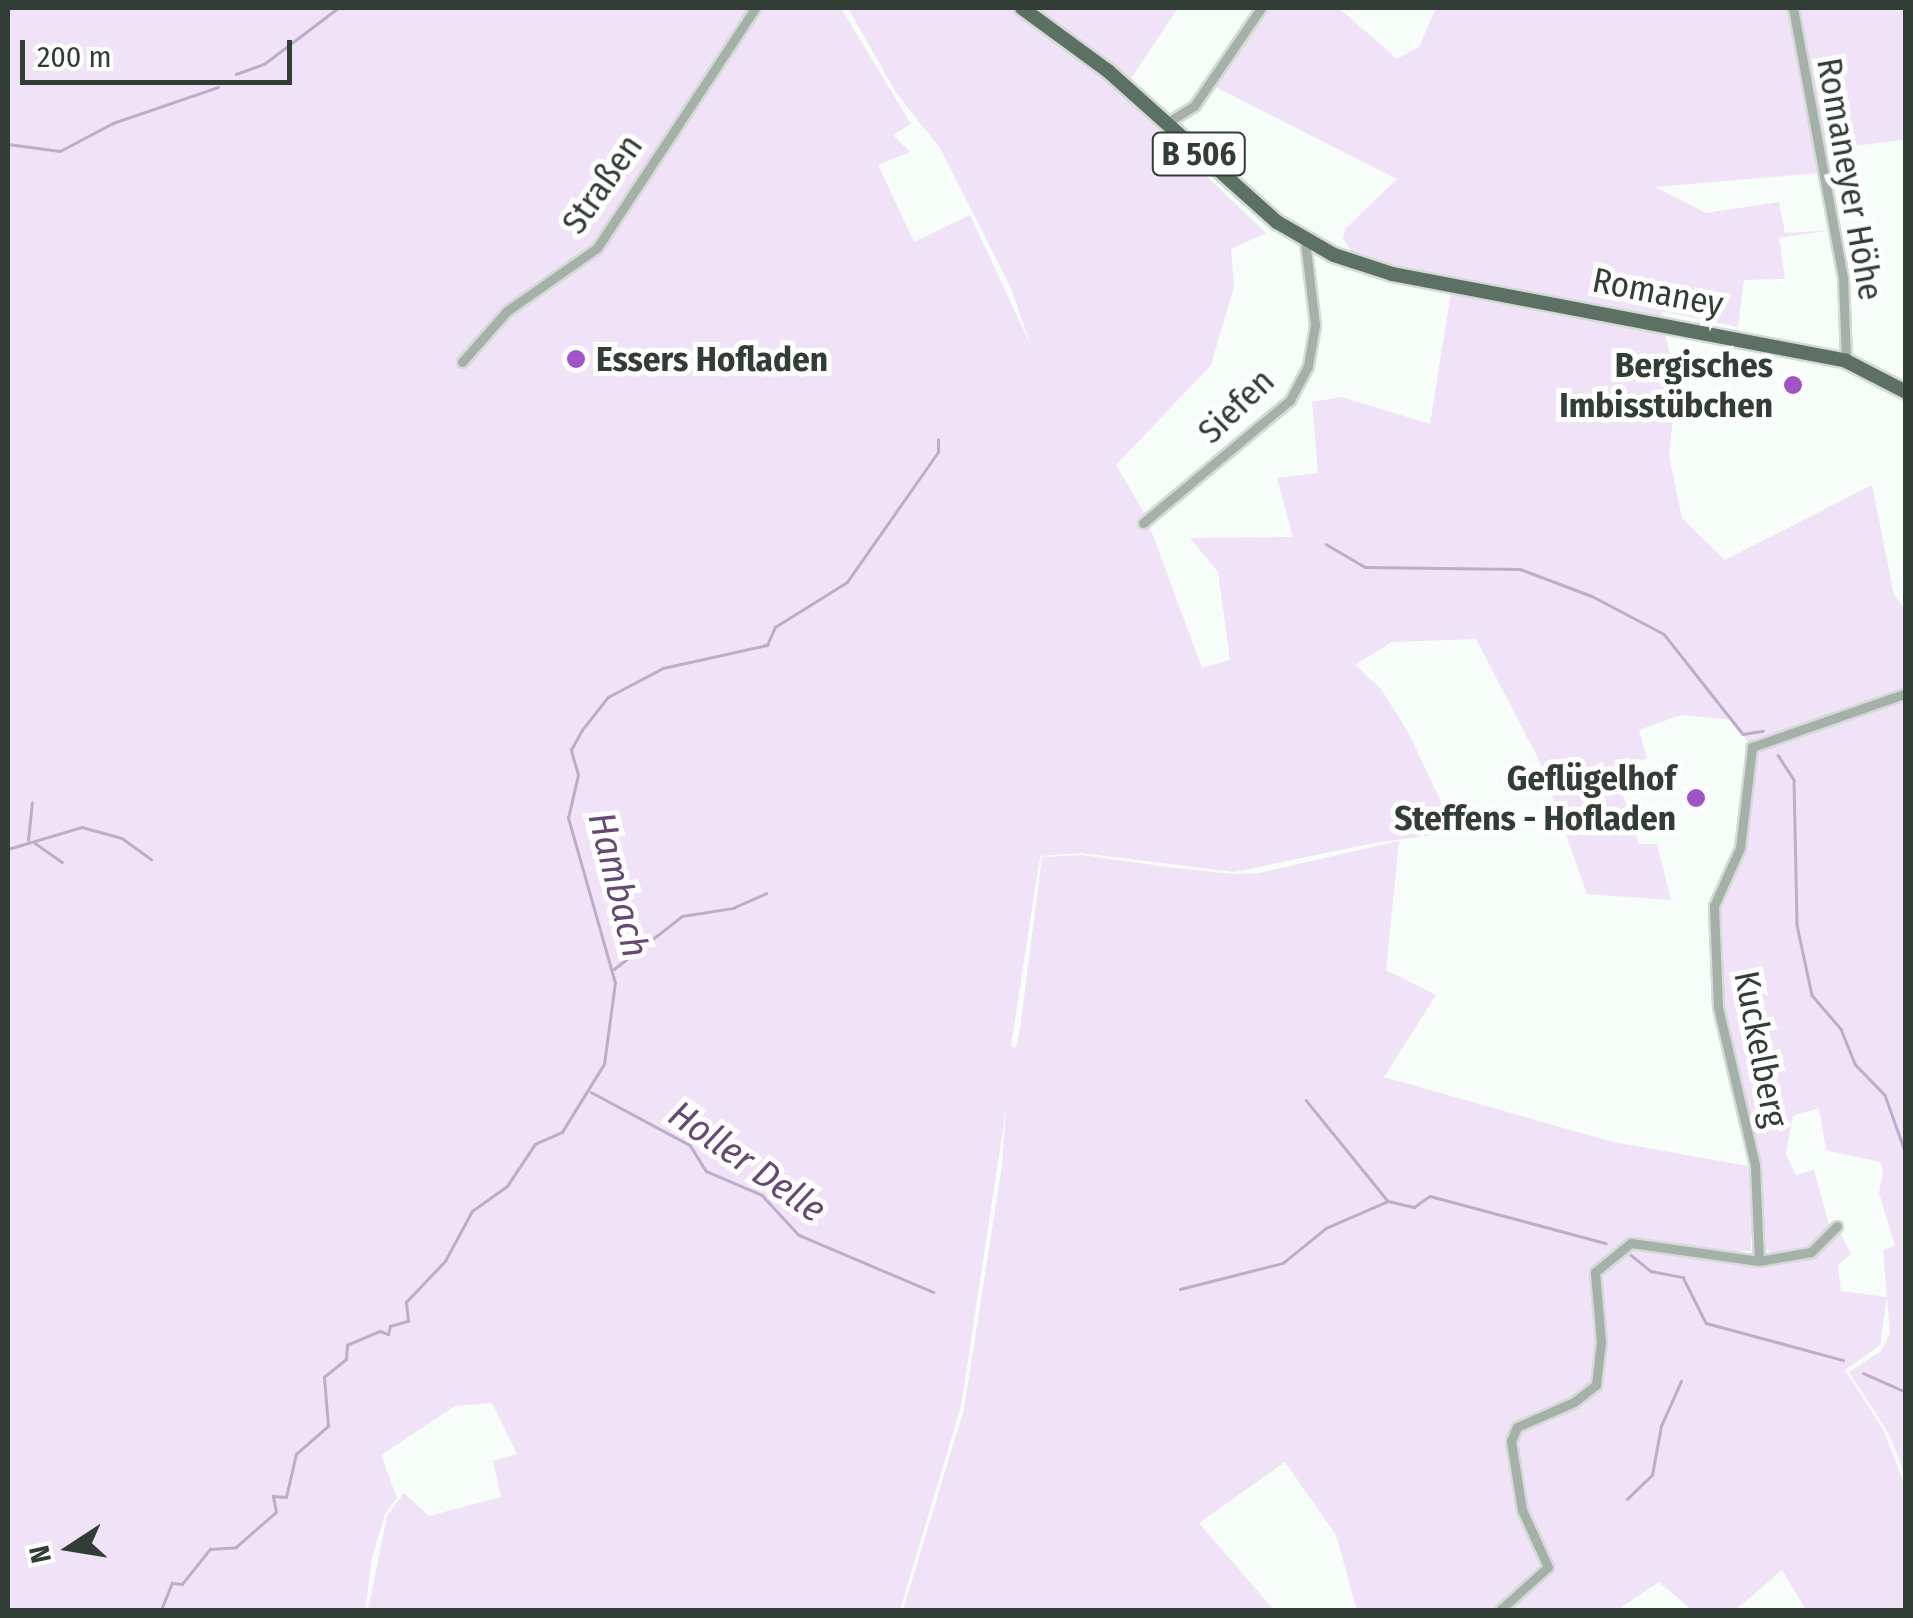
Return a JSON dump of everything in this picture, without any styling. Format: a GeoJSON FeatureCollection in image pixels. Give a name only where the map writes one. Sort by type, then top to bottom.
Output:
{"type":"FeatureCollection","features":[{"type":"Feature","properties":{"kind":"main road","name":"B 506"},"geometry":{"type":"LineString","coordinates":[[1022,8],[1305,241]]}},
{"type":"Feature","properties":{"kind":"main road","name":"Romaney"},"geometry":{"type":"LineString","coordinates":[[1305,241],[1392,274],[1846,361],[1906,392]]}},
{"type":"Feature","properties":{"kind":"street","name":"Straßen"},"geometry":{"type":"LineString","coordinates":[[462,362],[506,311],[597,248],[756,8]]}},
{"type":"Feature","properties":{"kind":"street"},"geometry":{"type":"LineString","coordinates":[[1164,124],[1194,106],[1261,8]]}},
{"type":"Feature","properties":{"kind":"street","name":"Romaneyer Höhe"},"geometry":{"type":"LineString","coordinates":[[1792,8],[1843,278],[1846,361]]}},
{"type":"Feature","properties":{"kind":"street","name":"Siefen"},"geometry":{"type":"LineString","coordinates":[[1143,523],[1290,400],[1308,366],[1314,325],[1305,241]]}},
{"type":"Feature","properties":{"kind":"street","name":"Kuckelberg"},"geometry":{"type":"LineString","coordinates":[[1759,1260],[1755,1164],[1718,1007],[1714,906],[1740,848],[1747,764],[1752,747],[1906,693]]}},
{"type":"Feature","properties":{"kind":"street"},"geometry":{"type":"LineString","coordinates":[[1500,1610],[1548,1567],[1522,1510],[1511,1441],[1517,1426],[1574,1402],[1596,1385],[1602,1342],[1596,1272],[1632,1243],[1759,1260],[1811,1252],[1837,1226]]}},
{"type":"Feature","properties":{"kind":"shaded area"},"geometry":{"type":"Polygon","coordinates":[[[8,8],[841,8],[911,124],[893,135],[910,152],[878,165],[914,242],[970,215],[1031,346],[1011,288],[940,148],[897,94],[848,8],[1008,8],[1104,78],[1266,233],[1231,249],[1234,286],[1211,365],[1116,465],[1145,514],[1202,668],[1230,660],[1218,572],[1190,538],[1293,537],[1277,478],[1318,473],[1312,402],[1342,397],[1430,424],[1451,292],[1662,324],[1677,379],[1669,456],[1682,518],[1725,560],[1872,485],[1894,595],[1905,609],[1905,687],[1750,745],[1733,720],[1681,715],[1639,730],[1647,758],[1625,768],[1618,780],[1639,844],[1657,844],[1671,900],[1587,894],[1540,762],[1476,639],[1392,642],[1355,665],[1381,689],[1407,730],[1442,804],[1447,833],[1374,843],[1234,872],[1081,853],[1040,856],[1011,1046],[1016,1048],[1020,1029],[1042,857],[1082,855],[1233,874],[1259,873],[1399,841],[1386,970],[1436,995],[1384,1077],[1613,1142],[1754,1167],[1751,1251],[1694,1253],[1773,1264],[1808,1256],[1839,1231],[1851,1254],[1838,1265],[1841,1291],[1887,1297],[1880,1345],[1845,1370],[1883,1429],[1905,1485],[1905,1610],[1806,1610],[1782,1570],[1735,1610],[1692,1610],[1659,1582],[1617,1610],[1502,1610],[1548,1569],[1549,1559],[1523,1510],[1512,1441],[1518,1427],[1575,1404],[1598,1386],[1603,1341],[1596,1283],[1600,1341],[1595,1384],[1573,1401],[1517,1425],[1510,1439],[1520,1510],[1547,1567],[1499,1610],[1357,1610],[1336,1535],[1285,1462],[1199,1523],[1274,1610],[903,1610],[964,1409],[1002,1166],[1006,1109],[961,1406],[900,1610],[368,1610],[387,1516],[404,1493],[429,1516],[501,1497],[493,1461],[517,1454],[492,1403],[455,1406],[381,1455],[397,1498],[385,1514],[372,1558],[365,1610],[8,1610],[8,8]]]}},
{"type":"Feature","properties":{"kind":"shaded area"},"geometry":{"type":"Polygon","coordinates":[[[1030,8],[1178,8],[1130,80],[1030,8]]]}},
{"type":"Feature","properties":{"kind":"shaded area"},"geometry":{"type":"Polygon","coordinates":[[[1264,8],[1339,8],[1397,59],[1419,47],[1436,8],[1791,8],[1819,173],[1655,187],[1706,213],[1779,202],[1785,233],[1832,230],[1779,238],[1785,279],[1744,280],[1738,327],[1661,311],[1662,320],[1395,270],[1352,252],[1343,239],[1345,229],[1397,179],[1213,86],[1264,8]]]}},
{"type":"Feature","properties":{"kind":"shaded area"},"geometry":{"type":"Polygon","coordinates":[[[1795,8],[1905,8],[1905,145],[1902,140],[1821,150],[1795,8]]]}},
{"type":"Feature","properties":{"kind":"shaded area"},"geometry":{"type":"Polygon","coordinates":[[[1905,692],[1905,1475],[1889,1434],[1849,1372],[1881,1351],[1890,1333],[1883,1250],[1895,1246],[1879,1193],[1883,1170],[1880,1162],[1826,1150],[1819,1108],[1793,1116],[1786,1154],[1796,1175],[1814,1170],[1830,1228],[1814,1248],[1776,1257],[1761,1246],[1757,1164],[1719,1007],[1715,904],[1743,848],[1756,747],[1905,692]]]}},
{"type":"Feature","properties":{"kind":"waterway"},"geometry":{"type":"LineString","coordinates":[[236,74],[264,64],[338,8]]}},
{"type":"Feature","properties":{"kind":"waterway"},"geometry":{"type":"LineString","coordinates":[[8,144],[60,151],[113,123],[218,87]]}},
{"type":"Feature","properties":{"kind":"waterway","name":"Hambach"},"geometry":{"type":"LineString","coordinates":[[161,1610],[172,1583],[182,1584],[210,1549],[236,1547],[276,1512],[273,1496],[286,1497],[296,1454],[328,1426],[324,1377],[346,1359],[347,1345],[380,1331],[388,1334],[390,1326],[408,1321],[406,1302],[445,1261],[472,1211],[507,1186],[535,1144],[562,1132],[604,1064],[615,983],[568,818],[578,775],[571,750],[582,730],[608,697],[663,668],[767,645],[775,627],[847,582],[938,452],[938,440]]}},
{"type":"Feature","properties":{"kind":"waterway"},"geometry":{"type":"LineString","coordinates":[[1326,544],[1365,567],[1520,569],[1592,596],[1664,634],[1743,734],[1763,731]]}},
{"type":"Feature","properties":{"kind":"waterway"},"geometry":{"type":"LineString","coordinates":[[1778,755],[1794,780],[1797,925],[1812,995],[1841,1029],[1855,1064],[1885,1095],[1906,1154]]}},
{"type":"Feature","properties":{"kind":"waterway"},"geometry":{"type":"LineString","coordinates":[[28,840],[32,803]]}},
{"type":"Feature","properties":{"kind":"waterway"},"geometry":{"type":"LineString","coordinates":[[8,849],[82,827],[122,838],[151,859]]}},
{"type":"Feature","properties":{"kind":"waterway"},"geometry":{"type":"LineString","coordinates":[[35,843],[62,862]]}},
{"type":"Feature","properties":{"kind":"waterway"},"geometry":{"type":"LineString","coordinates":[[614,969],[682,916],[733,908],[766,893]]}},
{"type":"Feature","properties":{"kind":"waterway","name":"Holler Delle"},"geometry":{"type":"LineString","coordinates":[[591,1092],[690,1145],[706,1171],[762,1195],[799,1235],[933,1292]]}},
{"type":"Feature","properties":{"kind":"waterway"},"geometry":{"type":"LineString","coordinates":[[1306,1100],[1388,1201],[1414,1207],[1430,1196],[1606,1243]]}},
{"type":"Feature","properties":{"kind":"waterway"},"geometry":{"type":"LineString","coordinates":[[1180,1289],[1283,1263],[1326,1228],[1386,1202]]}},
{"type":"Feature","properties":{"kind":"waterway"},"geometry":{"type":"LineString","coordinates":[[1631,1255],[1651,1271],[1683,1277],[1706,1323],[1843,1360]]}},
{"type":"Feature","properties":{"kind":"waterway"},"geometry":{"type":"LineString","coordinates":[[1863,1373],[1906,1392]]}},
{"type":"Feature","properties":{"kind":"waterway"},"geometry":{"type":"LineString","coordinates":[[1627,1499],[1652,1475],[1661,1426],[1681,1381]]}},
{"type":"Feature","properties":{"kind":"place","name":"Essers Hofladen"},"geometry":{"type":"Point","coordinates":[576,359]}},
{"type":"Feature","properties":{"kind":"place","name":"Bergisches Imbisstübchen"},"geometry":{"type":"Point","coordinates":[1793,385]}},
{"type":"Feature","properties":{"kind":"place","name":"Geflügelhof Steffens - Hofladen"},"geometry":{"type":"Point","coordinates":[1696,798]}}]}
